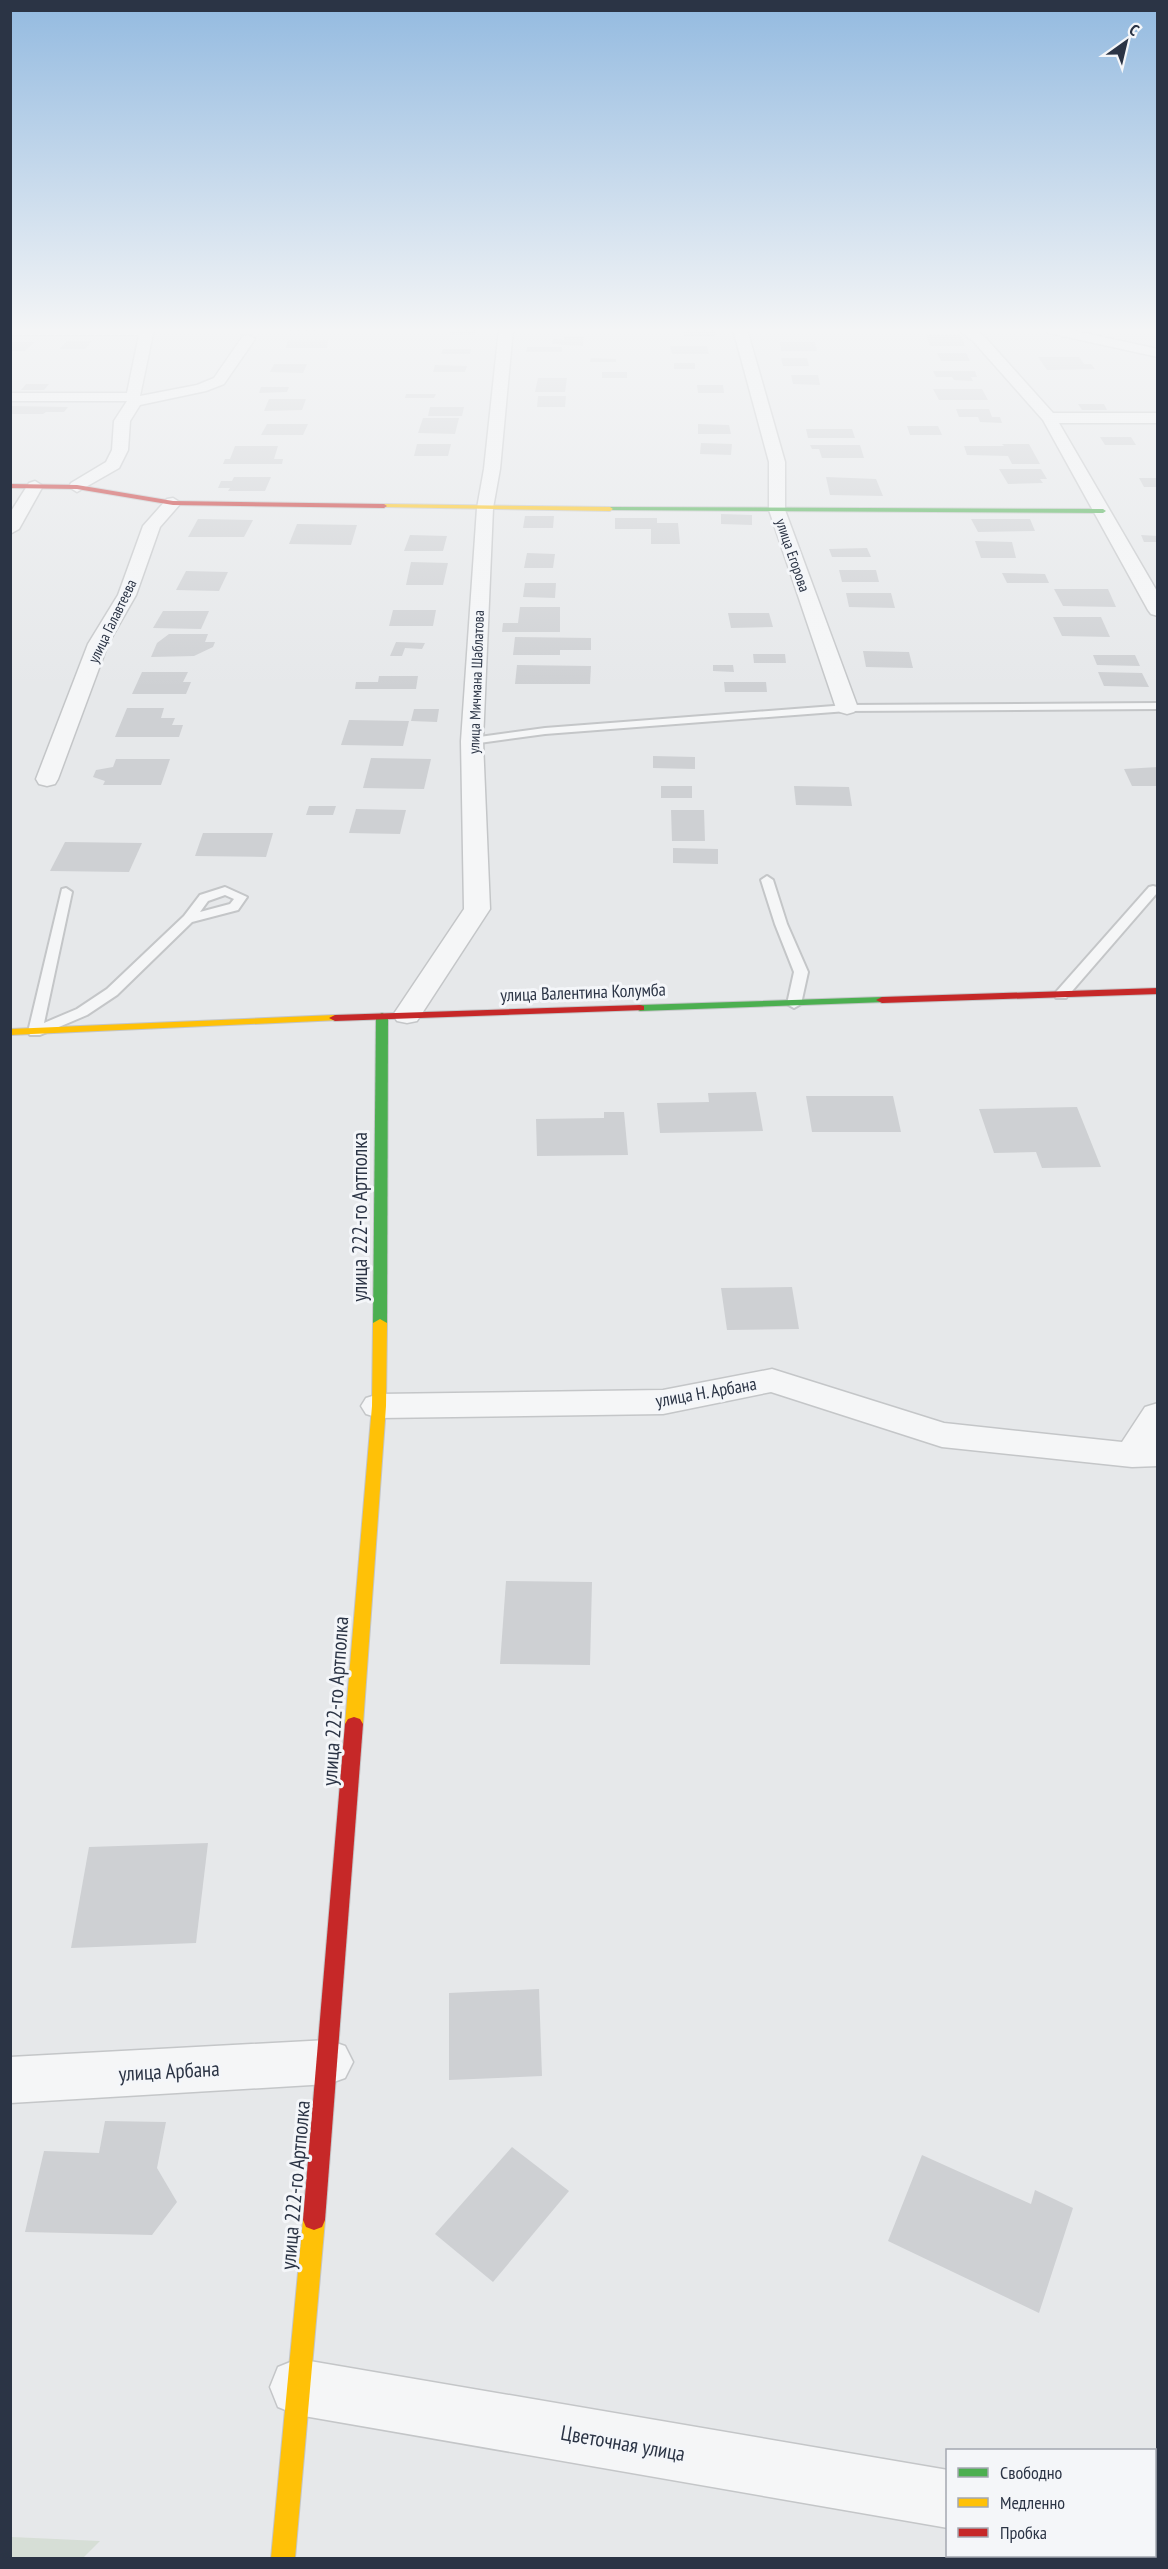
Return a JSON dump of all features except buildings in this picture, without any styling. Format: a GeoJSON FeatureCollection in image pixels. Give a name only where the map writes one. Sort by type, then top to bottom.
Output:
{"type":"FeatureCollection","features":[{"type":"Feature","properties":{"kind":"street"},"geometry":{"type":"LineString","coordinates":[[77,487],[113,465],[120,449]]}},
{"type":"Feature","properties":{"kind":"street","name":"улица Мичмана Шаблатова"},"geometry":{"type":"LineString","coordinates":[[407,1015],[477,909],[472,741],[485,508],[494,449]]}},
{"type":"Feature","properties":{"kind":"street","name":"улица Егорова"},"geometry":{"type":"LineString","coordinates":[[773,449],[777,462],[777,510],[847,708]]}},
{"type":"Feature","properties":{"kind":"street"},"geometry":{"type":"LineString","coordinates":[[1067,449],[1158,610]]}},
{"type":"Feature","properties":{"kind":"street"},"geometry":{"type":"LineString","coordinates":[[10,486],[77,487],[173,503],[485,508],[1103,511]]}},
{"type":"Feature","properties":{"kind":"street"},"geometry":{"type":"LineString","coordinates":[[10,529],[35,486]]}},
{"type":"Feature","properties":{"kind":"street","name":"улица Галавтеева"},"geometry":{"type":"LineString","coordinates":[[47,779],[99,644],[127,595],[152,526],[173,503]]}},
{"type":"Feature","properties":{"kind":"street","name":"улица Валентина Колумба"},"geometry":{"type":"LineString","coordinates":[[10,1032],[407,1015],[1158,992]]}},
{"type":"Feature","properties":{"kind":"street","name":"улица 222-го Артполка"},"geometry":{"type":"LineString","coordinates":[[283,2559],[328,2062],[379,1406],[382,1016]]}},
{"type":"Feature","properties":{"kind":"street","name":"улица Н. Арбана"},"geometry":{"type":"LineString","coordinates":[[379,1406],[663,1402],[772,1380],[942,1435],[1145,1454]]}},
{"type":"Feature","properties":{"kind":"street"},"geometry":{"type":"LineString","coordinates":[[1145,1454],[1158,1415]]}},
{"type":"Feature","properties":{"kind":"street","name":"улица Арбана"},"geometry":{"type":"LineString","coordinates":[[10,2080],[328,2062]]}},
{"type":"Feature","properties":{"kind":"street","name":"Цветочная улица"},"geometry":{"type":"LineString","coordinates":[[298,2388],[946,2499]]}},
{"type":"Feature","properties":{"kind":"lane"},"geometry":{"type":"LineString","coordinates":[[472,741],[545,731],[847,708],[1158,706]]}},
{"type":"Feature","properties":{"kind":"lane"},"geometry":{"type":"LineString","coordinates":[[767,880],[781,924],[801,972],[794,1004]]}},
{"type":"Feature","properties":{"kind":"lane"},"geometry":{"type":"LineString","coordinates":[[1061,995],[1153,890]]}},
{"type":"Feature","properties":{"kind":"lane"},"geometry":{"type":"LineString","coordinates":[[35,1032],[66,892]]}},
{"type":"Feature","properties":{"kind":"lane"},"geometry":{"type":"LineString","coordinates":[[35,1032],[82,1012],[112,992],[188,919]]}},
{"type":"Feature","properties":{"kind":"shaded area"},"geometry":{"type":"Polygon","coordinates":[[[11,2537],[100,2541],[83,2558],[11,2558],[11,2537]]]}},
{"type":"Feature","properties":{"kind":"traffic: fast"},"geometry":{"type":"LineString","coordinates":[[610,509],[1103,511]]}},
{"type":"Feature","properties":{"kind":"traffic: fast"},"geometry":{"type":"LineString","coordinates":[[640,1008],[882,1000]]}},
{"type":"Feature","properties":{"kind":"traffic: fast"},"geometry":{"type":"LineString","coordinates":[[380,1323],[382,1016]]}},
{"type":"Feature","properties":{"kind":"traffic: slow"},"geometry":{"type":"LineString","coordinates":[[384,506],[610,509]]}},
{"type":"Feature","properties":{"kind":"traffic: slow"},"geometry":{"type":"LineString","coordinates":[[10,1032],[335,1018]]}},
{"type":"Feature","properties":{"kind":"traffic: slow"},"geometry":{"type":"LineString","coordinates":[[354,1724],[379,1406],[380,1323]]}},
{"type":"Feature","properties":{"kind":"traffic: slow"},"geometry":{"type":"LineString","coordinates":[[283,2558],[314,2220]]}},
{"type":"Feature","properties":{"kind":"traffic: jam"},"geometry":{"type":"LineString","coordinates":[[10,486],[77,487],[173,503],[384,506]]}},
{"type":"Feature","properties":{"kind":"traffic: jam"},"geometry":{"type":"LineString","coordinates":[[882,1000],[1158,991]]}},
{"type":"Feature","properties":{"kind":"traffic: jam"},"geometry":{"type":"LineString","coordinates":[[335,1018],[640,1008]]}},
{"type":"Feature","properties":{"kind":"traffic: jam"},"geometry":{"type":"LineString","coordinates":[[314,2220],[354,1724]]}}]}
